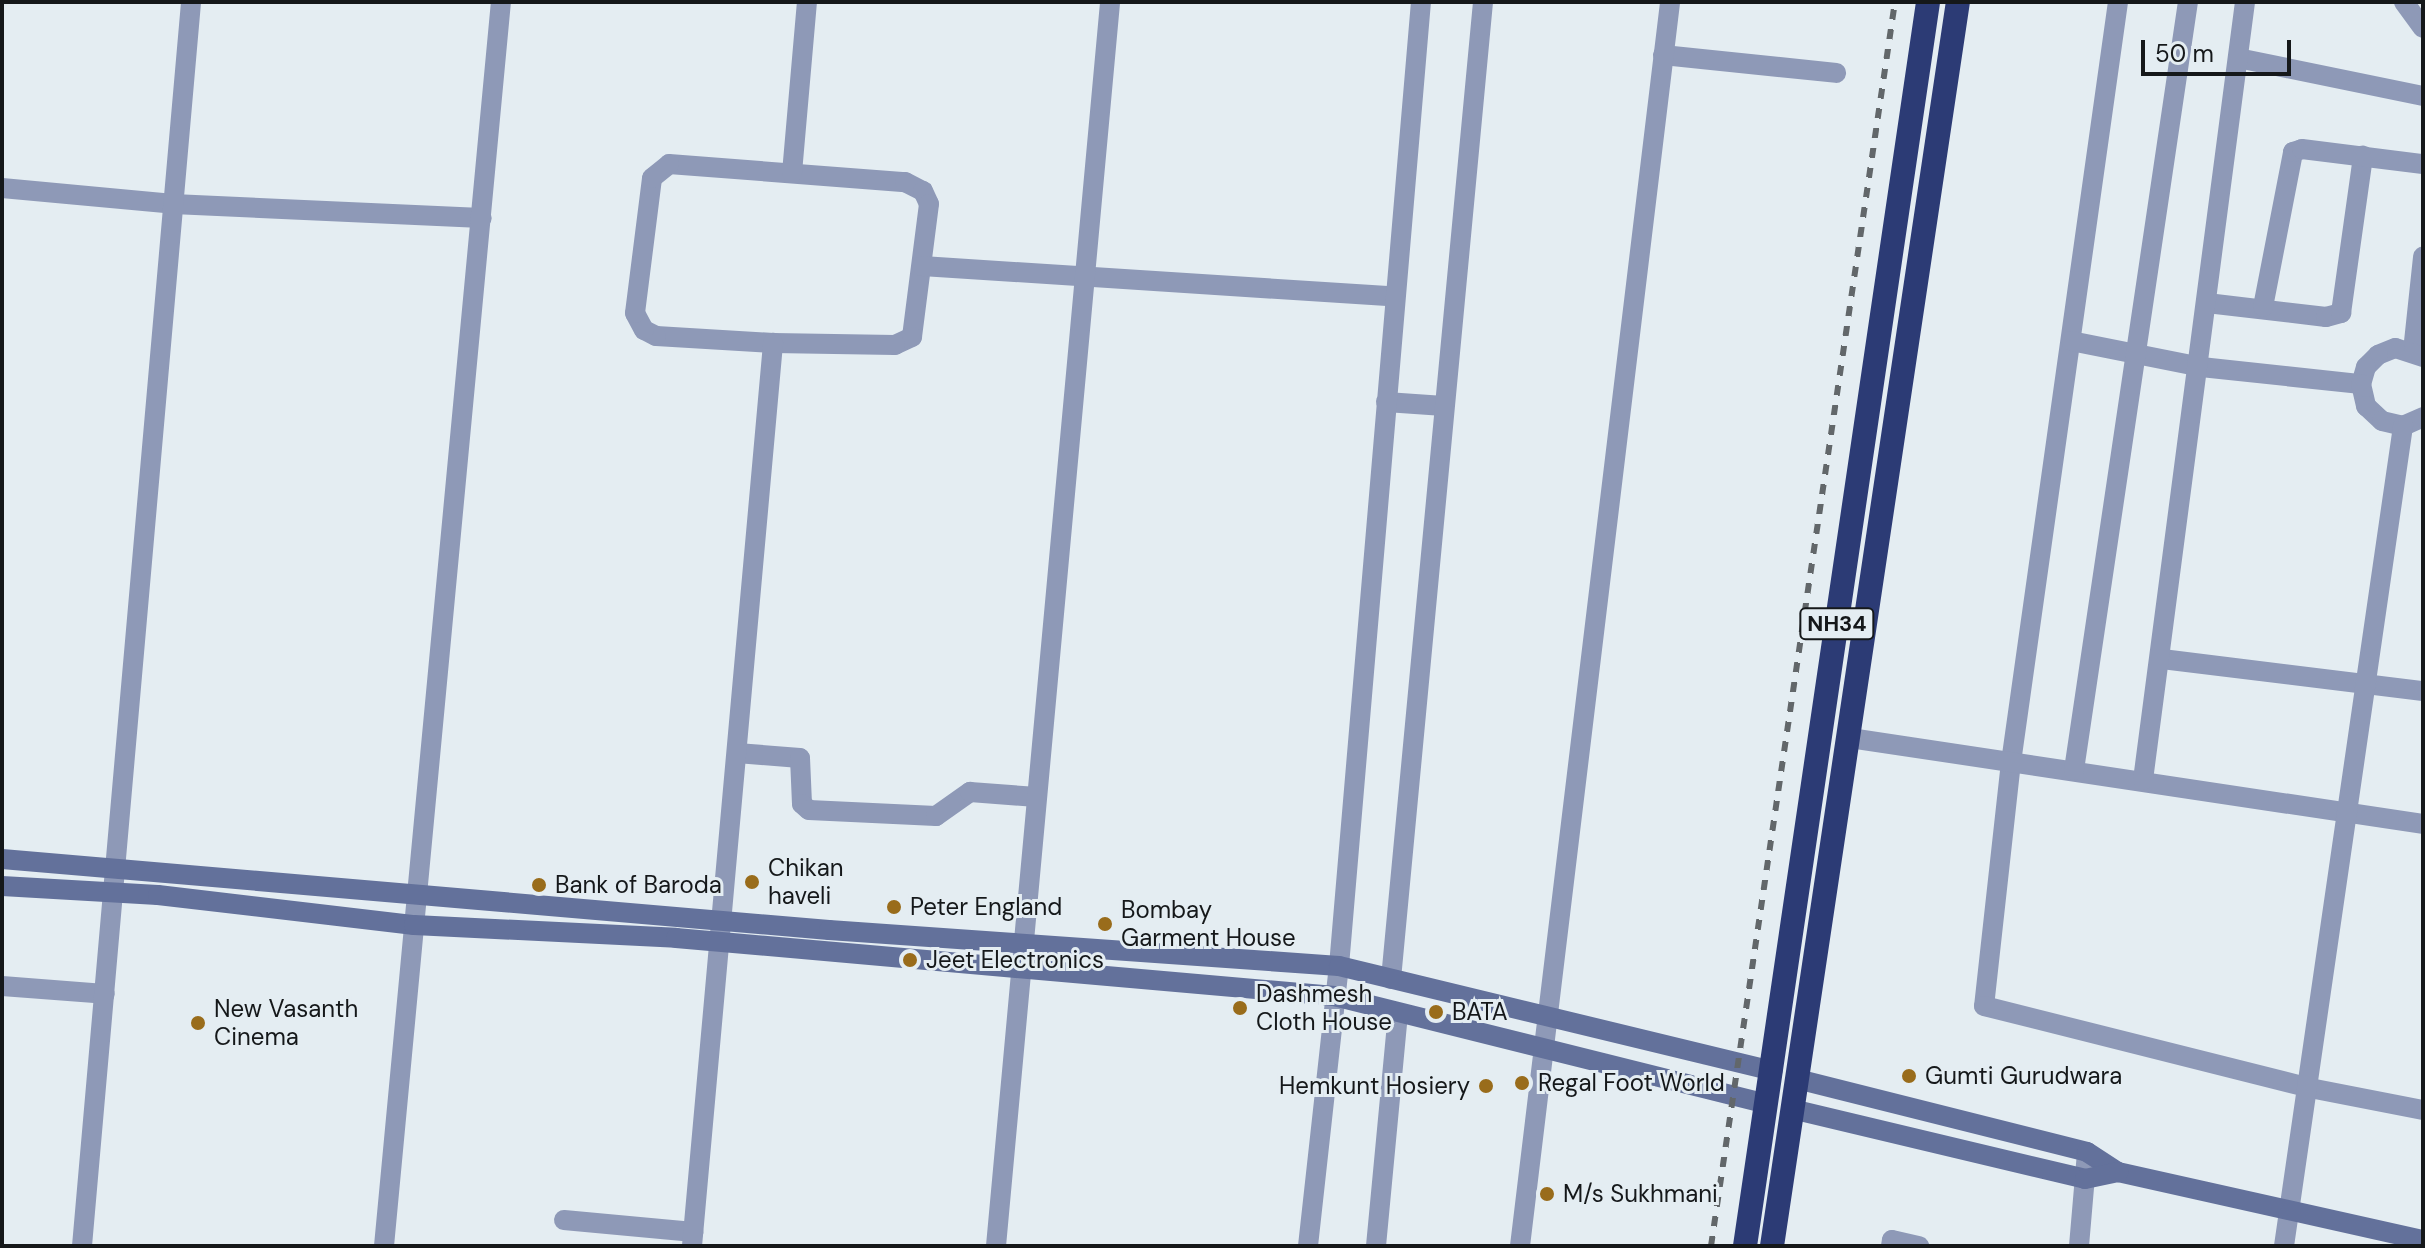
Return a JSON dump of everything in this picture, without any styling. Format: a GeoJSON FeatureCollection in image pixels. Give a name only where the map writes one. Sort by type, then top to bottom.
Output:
{"type":"FeatureCollection","features":[{"type":"Feature","properties":{"kind":"highway","name":"NH34"},"geometry":{"type":"LineString","coordinates":[[1745,1246],[1928,2]]}},
{"type":"Feature","properties":{"kind":"highway","name":"NH34"},"geometry":{"type":"LineString","coordinates":[[1772,1246],[1801,1080],[1889,452],[1958,2]]}},
{"type":"Feature","properties":{"kind":"highway"},"geometry":{"type":"LineString","coordinates":[[1863,448],[1889,452]]}},
{"type":"Feature","properties":{"kind":"street"},"geometry":{"type":"LineString","coordinates":[[82,1246],[191,2]]}},
{"type":"Feature","properties":{"kind":"street"},"geometry":{"type":"LineString","coordinates":[[384,1246],[501,2]]}},
{"type":"Feature","properties":{"kind":"street"},"geometry":{"type":"LineString","coordinates":[[792,173],[807,2]]}},
{"type":"Feature","properties":{"kind":"street"},"geometry":{"type":"LineString","coordinates":[[996,1246],[1110,2]]}},
{"type":"Feature","properties":{"kind":"street"},"geometry":{"type":"LineString","coordinates":[[1308,1246],[1339,966],[1421,2]]}},
{"type":"Feature","properties":{"kind":"street"},"geometry":{"type":"LineString","coordinates":[[1391,979],[1483,2]]}},
{"type":"Feature","properties":{"kind":"street"},"geometry":{"type":"LineString","coordinates":[[1520,1246],[1670,2]]}},
{"type":"Feature","properties":{"kind":"street"},"geometry":{"type":"LineString","coordinates":[[2118,2],[2011,762],[1984,1006],[2310,1088],[2423,1110]]}},
{"type":"Feature","properties":{"kind":"street"},"geometry":{"type":"LineString","coordinates":[[2074,770],[2188,2]]}},
{"type":"Feature","properties":{"kind":"street"},"geometry":{"type":"LineString","coordinates":[[2143,780],[2201,367],[2245,2]]}},
{"type":"Feature","properties":{"kind":"street"},"geometry":{"type":"LineString","coordinates":[[2404,2],[2423,28]]}},
{"type":"Feature","properties":{"kind":"street"},"geometry":{"type":"LineString","coordinates":[[1663,55],[1836,73]]}},
{"type":"Feature","properties":{"kind":"street"},"geometry":{"type":"LineString","coordinates":[[2238,58],[2423,96]]}},
{"type":"Feature","properties":{"kind":"street"},"geometry":{"type":"LineString","coordinates":[[2263,307],[2290,155],[2302,149],[2423,164]]}},
{"type":"Feature","properties":{"kind":"street"},"geometry":{"type":"LineString","coordinates":[[2207,303],[2263,307],[2326,317],[2341,313],[2363,156]]}},
{"type":"Feature","properties":{"kind":"street"},"geometry":{"type":"LineString","coordinates":[[669,164],[792,173],[905,182],[923,191],[929,204],[916,329],[902,344],[773,343],[656,336],[644,330],[635,313],[652,178],[658,168],[669,164]]}},
{"type":"Feature","properties":{"kind":"street"},"geometry":{"type":"LineString","coordinates":[[2,188],[173,204],[482,218]]}},
{"type":"Feature","properties":{"kind":"street"},"geometry":{"type":"LineString","coordinates":[[2423,257],[2418,354],[2395,348],[2378,355],[2366,367],[2361,384],[2366,406],[2382,421],[2403,426],[2423,417]]}},
{"type":"Feature","properties":{"kind":"street"},"geometry":{"type":"LineString","coordinates":[[922,266],[1395,297]]}},
{"type":"Feature","properties":{"kind":"street"},"geometry":{"type":"LineString","coordinates":[[2071,341],[2201,367],[2361,384]]}},
{"type":"Feature","properties":{"kind":"street"},"geometry":{"type":"LineString","coordinates":[[564,1220],[693,1239],[717,943],[773,343]]}},
{"type":"Feature","properties":{"kind":"street"},"geometry":{"type":"LineString","coordinates":[[1386,402],[1444,406]]}},
{"type":"Feature","properties":{"kind":"street"},"geometry":{"type":"LineString","coordinates":[[2284,1246],[2350,815],[2403,426]]}},
{"type":"Feature","properties":{"kind":"street"},"geometry":{"type":"LineString","coordinates":[[2162,659],[2423,691]]}},
{"type":"Feature","properties":{"kind":"street"},"geometry":{"type":"LineString","coordinates":[[1850,738],[2423,824]]}},
{"type":"Feature","properties":{"kind":"street"},"geometry":{"type":"LineString","coordinates":[[737,753],[800,758],[802,804],[809,810],[936,816],[970,792],[1037,797]]}},
{"type":"Feature","properties":{"kind":"street"},"geometry":{"type":"LineString","coordinates":[[2,859],[1024,944],[1339,966],[1546,1019],[1772,1071]]}},
{"type":"Feature","properties":{"kind":"street"},"geometry":{"type":"LineString","coordinates":[[2,886],[112,895],[158,895],[414,925],[717,943],[1334,996],[1543,1051],[1766,1104]]}},
{"type":"Feature","properties":{"kind":"street"},"geometry":{"type":"LineString","coordinates":[[2,986],[105,994]]}},
{"type":"Feature","properties":{"kind":"street"},"geometry":{"type":"LineString","coordinates":[[1376,1246],[1398,1013]]}},
{"type":"Feature","properties":{"kind":"street"},"geometry":{"type":"LineString","coordinates":[[1801,1080],[2087,1152],[2118,1172],[2423,1240]]}},
{"type":"Feature","properties":{"kind":"street"},"geometry":{"type":"LineString","coordinates":[[1796,1110],[2085,1179],[2118,1172]]}},
{"type":"Feature","properties":{"kind":"street"},"geometry":{"type":"LineString","coordinates":[[2079,1246],[2087,1152]]}},
{"type":"Feature","properties":{"kind":"street"},"geometry":{"type":"LineString","coordinates":[[1891,1246],[1892,1240],[1919,1246]]}},
{"type":"Feature","properties":{"kind":"railway"},"geometry":{"type":"LineString","coordinates":[[1711,1246],[1895,2]]}},
{"type":"Feature","properties":{"kind":"place","name":"Chikan haveli"},"geometry":{"type":"Point","coordinates":[752,882]}},
{"type":"Feature","properties":{"kind":"place","name":"Bank of Baroda"},"geometry":{"type":"Point","coordinates":[539,885]}},
{"type":"Feature","properties":{"kind":"place","name":"Peter England"},"geometry":{"type":"Point","coordinates":[894,907]}},
{"type":"Feature","properties":{"kind":"place","name":"Bombay Garment House"},"geometry":{"type":"Point","coordinates":[1105,924]}},
{"type":"Feature","properties":{"kind":"place","name":"Jeet Electronics"},"geometry":{"type":"Point","coordinates":[910,960]}},
{"type":"Feature","properties":{"kind":"place","name":"Dashmesh Cloth House"},"geometry":{"type":"Point","coordinates":[1240,1008]}},
{"type":"Feature","properties":{"kind":"place","name":"BATA"},"geometry":{"type":"Point","coordinates":[1436,1012]}},
{"type":"Feature","properties":{"kind":"place","name":"New Vasanth Cinema"},"geometry":{"type":"Point","coordinates":[198,1023]}},
{"type":"Feature","properties":{"kind":"place","name":"Gumti Gurudwara"},"geometry":{"type":"Point","coordinates":[1909,1076]}},
{"type":"Feature","properties":{"kind":"place","name":"Regal Foot World"},"geometry":{"type":"Point","coordinates":[1522,1083]}},
{"type":"Feature","properties":{"kind":"place","name":"Hemkunt Hosiery"},"geometry":{"type":"Point","coordinates":[1486,1086]}},
{"type":"Feature","properties":{"kind":"place","name":"M/s Sukhmani"},"geometry":{"type":"Point","coordinates":[1547,1194]}}]}
